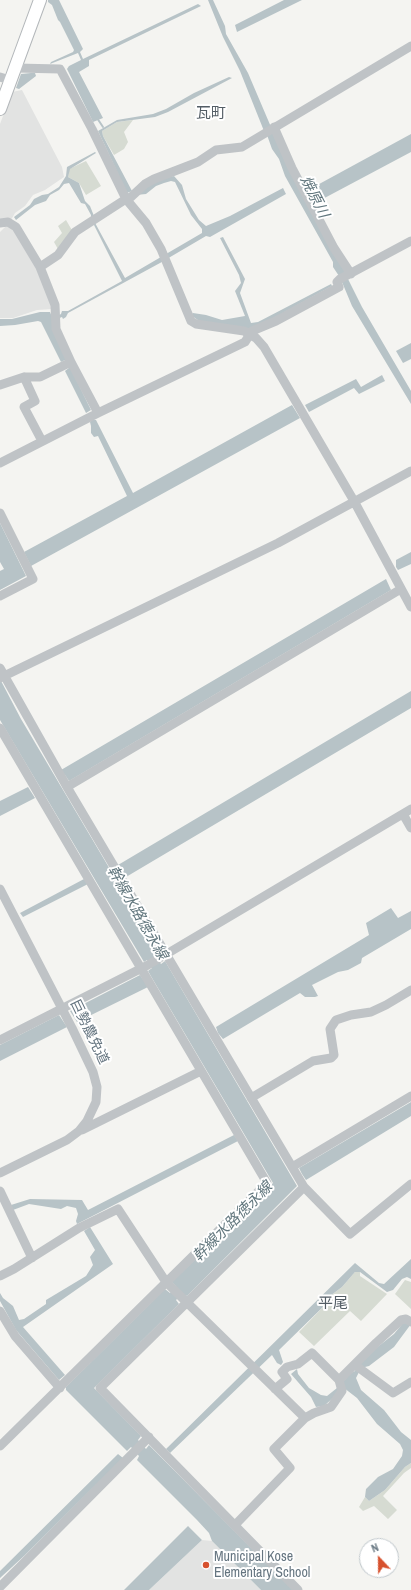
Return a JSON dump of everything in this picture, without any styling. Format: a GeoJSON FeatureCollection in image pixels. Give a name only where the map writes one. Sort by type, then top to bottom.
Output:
{"type":"FeatureCollection","features":[{"type":"Feature","properties":{"kind":"main road"},"geometry":{"type":"LineString","coordinates":[[0,109],[5,79],[16,68],[40,0]]}},
{"type":"Feature","properties":{"kind":"street"},"geometry":{"type":"LineString","coordinates":[[40,267],[58,255],[75,232],[131,196],[154,179],[198,162],[216,150],[242,147],[411,46]]}},
{"type":"Feature","properties":{"kind":"street"},"geometry":{"type":"LineString","coordinates":[[16,68],[60,69],[92,129],[165,257],[191,321],[196,324],[244,331],[256,338],[264,347],[354,501],[411,607]]}},
{"type":"Feature","properties":{"kind":"street"},"geometry":{"type":"LineString","coordinates":[[274,127],[292,168],[334,248],[346,276]]}},
{"type":"Feature","properties":{"kind":"street"},"geometry":{"type":"LineString","coordinates":[[0,223],[8,222],[16,227],[40,267],[55,305],[56,329],[98,413]]}},
{"type":"Feature","properties":{"kind":"street"},"geometry":{"type":"LineString","coordinates":[[0,463],[98,413],[245,342],[252,331],[276,321],[339,287],[336,282],[411,241]]}},
{"type":"Feature","properties":{"kind":"street"},"geometry":{"type":"LineString","coordinates":[[0,385],[24,377],[40,377],[72,362]]}},
{"type":"Feature","properties":{"kind":"street"},"geometry":{"type":"LineString","coordinates":[[24,377],[35,401],[24,407],[42,441]]}},
{"type":"Feature","properties":{"kind":"street"},"geometry":{"type":"LineString","coordinates":[[411,470],[278,543],[1,674],[67,787],[162,956],[251,1098],[304,1187],[350,1234],[411,1184]]}},
{"type":"Feature","properties":{"kind":"street"},"geometry":{"type":"LineString","coordinates":[[0,513],[33,579],[0,596]]}},
{"type":"Feature","properties":{"kind":"street"},"geometry":{"type":"LineString","coordinates":[[67,787],[401,589]]}},
{"type":"Feature","properties":{"kind":"street"},"geometry":{"type":"LineString","coordinates":[[0,728],[80,865],[145,967],[201,1071],[267,1183],[167,1284],[0,1446]]}},
{"type":"Feature","properties":{"kind":"street"},"geometry":{"type":"LineString","coordinates":[[0,1040],[145,967],[407,812],[411,828]]}},
{"type":"Feature","properties":{"kind":"street","name":"巨勢農免道"},"geometry":{"type":"LineString","coordinates":[[0,889],[62,1008],[93,1072],[97,1087],[96,1102],[88,1121],[79,1131],[67,1140],[0,1173]]}},
{"type":"Feature","properties":{"kind":"street"},"geometry":{"type":"LineString","coordinates":[[251,1098],[313,1061],[331,1058],[334,1055],[330,1029],[336,1020],[351,1015],[371,1012],[411,990]]}},
{"type":"Feature","properties":{"kind":"street"},"geometry":{"type":"LineString","coordinates":[[79,1131],[201,1071]]}},
{"type":"Feature","properties":{"kind":"street"},"geometry":{"type":"LineString","coordinates":[[292,1167],[411,1096]]}},
{"type":"Feature","properties":{"kind":"street"},"geometry":{"type":"LineString","coordinates":[[298,1590],[100,1388],[184,1301],[304,1187]]}},
{"type":"Feature","properties":{"kind":"street"},"geometry":{"type":"LineString","coordinates":[[0,1191],[32,1258]]}},
{"type":"Feature","properties":{"kind":"street"},"geometry":{"type":"LineString","coordinates":[[0,1276],[14,1269],[79,1228],[118,1209],[167,1284],[306,1418]]}},
{"type":"Feature","properties":{"kind":"street"},"geometry":{"type":"LineString","coordinates":[[0,1311],[15,1336],[60,1388]]}},
{"type":"Feature","properties":{"kind":"street"},"geometry":{"type":"LineString","coordinates":[[235,1525],[290,1468],[274,1450],[306,1418],[314,1413],[331,1407],[340,1385],[359,1368],[376,1343],[401,1320],[409,1321]]}},
{"type":"Feature","properties":{"kind":"street"},"geometry":{"type":"LineString","coordinates":[[275,1389],[287,1379],[282,1372],[287,1368],[298,1364],[312,1353],[340,1385]]}},
{"type":"Feature","properties":{"kind":"street"},"geometry":{"type":"LineString","coordinates":[[359,1368],[393,1393],[411,1382]]}},
{"type":"Feature","properties":{"kind":"street"},"geometry":{"type":"LineString","coordinates":[[0,1589],[149,1438]]}},
{"type":"Feature","properties":{"kind":"shaded area"},"geometry":{"type":"Polygon","coordinates":[[[48,0],[59,0],[83,49],[80,52],[83,59],[198,4],[201,6],[89,60],[89,66],[79,72],[103,118],[93,122],[67,69],[69,66],[81,60],[78,53],[50,64],[51,62],[73,52],[74,50],[52,5],[48,2],[48,0]]]}},
{"type":"Feature","properties":{"kind":"shaded area"},"geometry":{"type":"Polygon","coordinates":[[[208,0],[213,0],[225,26],[226,34],[248,73],[271,127],[264,131],[240,71],[223,37],[208,0]]]}},
{"type":"Feature","properties":{"kind":"shaded area"},"geometry":{"type":"Polygon","coordinates":[[[284,0],[302,0],[237,32],[235,25],[284,0]]]}},
{"type":"Feature","properties":{"kind":"shaded area"},"geometry":{"type":"Polygon","coordinates":[[[35,73],[36,76],[19,89],[16,88],[21,74],[35,73]]]}},
{"type":"Feature","properties":{"kind":"shaded area"},"geometry":{"type":"Polygon","coordinates":[[[229,77],[232,78],[168,112],[155,117],[117,122],[102,131],[103,136],[132,191],[127,193],[98,131],[117,120],[153,114],[166,109],[194,93],[229,77]]]}},
{"type":"Feature","properties":{"kind":"shaded area"},"geometry":{"type":"Polygon","coordinates":[[[22,90],[62,167],[64,177],[45,190],[33,195],[25,206],[15,213],[11,220],[0,220],[0,124],[12,92],[22,90]]]}},
{"type":"Feature","properties":{"kind":"shaded area"},"geometry":{"type":"Polygon","coordinates":[[[133,120],[124,132],[128,142],[124,149],[114,155],[103,136],[102,131],[117,122],[133,120]]]}},
{"type":"Feature","properties":{"kind":"shaded area"},"geometry":{"type":"Polygon","coordinates":[[[273,131],[345,272],[339,276],[333,267],[333,262],[285,176],[279,159],[272,149],[267,135],[273,131]]]}},
{"type":"Feature","properties":{"kind":"shaded area"},"geometry":{"type":"Polygon","coordinates":[[[411,134],[411,152],[317,202],[310,189],[411,134]]]}},
{"type":"Feature","properties":{"kind":"shaded area"},"geometry":{"type":"Polygon","coordinates":[[[95,152],[96,153],[70,169],[68,177],[79,183],[85,201],[90,206],[94,216],[94,221],[125,278],[202,233],[202,229],[191,215],[175,182],[171,181],[164,183],[156,186],[146,194],[136,195],[151,183],[174,176],[182,185],[186,199],[199,220],[206,226],[230,216],[283,188],[286,194],[210,237],[206,236],[68,313],[63,319],[62,317],[52,321],[67,359],[61,362],[41,322],[38,321],[0,326],[0,319],[12,319],[40,312],[50,312],[54,318],[61,314],[62,311],[68,311],[122,281],[91,219],[91,215],[85,204],[81,203],[69,183],[64,184],[59,190],[50,195],[46,201],[35,205],[16,220],[14,217],[30,205],[34,199],[48,194],[59,187],[66,176],[67,167],[95,152]]]}},
{"type":"Feature","properties":{"kind":"shaded area"},"geometry":{"type":"Polygon","coordinates":[[[86,161],[101,186],[86,195],[79,183],[68,177],[69,169],[86,161]]]}},
{"type":"Feature","properties":{"kind":"shaded area"},"geometry":{"type":"Polygon","coordinates":[[[66,220],[73,232],[59,251],[54,242],[62,233],[58,226],[66,220]]]}},
{"type":"Feature","properties":{"kind":"shaded area"},"geometry":{"type":"Polygon","coordinates":[[[7,225],[15,230],[40,270],[53,309],[37,310],[13,318],[0,318],[0,232],[7,225]]]}},
{"type":"Feature","properties":{"kind":"shaded area"},"geometry":{"type":"Polygon","coordinates":[[[223,237],[245,279],[240,293],[251,323],[258,322],[331,284],[332,286],[259,326],[246,329],[199,321],[191,315],[193,313],[222,320],[245,316],[235,291],[241,283],[239,275],[220,238],[223,237]]]}},
{"type":"Feature","properties":{"kind":"shaded area"},"geometry":{"type":"Polygon","coordinates":[[[348,279],[362,307],[411,391],[411,404],[352,306],[342,282],[348,279]]]}},
{"type":"Feature","properties":{"kind":"shaded area"},"geometry":{"type":"Polygon","coordinates":[[[411,343],[411,359],[403,363],[396,351],[411,343]]]}},
{"type":"Feature","properties":{"kind":"shaded area"},"geometry":{"type":"Polygon","coordinates":[[[70,367],[91,410],[86,413],[65,371],[70,367]]]}},
{"type":"Feature","properties":{"kind":"shaded area"},"geometry":{"type":"Polygon","coordinates":[[[382,375],[385,381],[359,394],[354,388],[309,412],[305,405],[356,379],[361,387],[382,375]]]}},
{"type":"Feature","properties":{"kind":"shaded area"},"geometry":{"type":"Polygon","coordinates":[[[292,405],[300,418],[31,566],[24,552],[127,496],[98,436],[94,437],[91,433],[90,422],[92,420],[96,420],[133,493],[292,405]]]}},
{"type":"Feature","properties":{"kind":"shaded area"},"geometry":{"type":"Polygon","coordinates":[[[0,523],[26,576],[0,590],[0,571],[4,569],[0,562],[0,523]]]}},
{"type":"Feature","properties":{"kind":"shaded area"},"geometry":{"type":"Polygon","coordinates":[[[411,552],[411,564],[398,570],[396,567],[396,560],[411,552]]]}},
{"type":"Feature","properties":{"kind":"shaded area"},"geometry":{"type":"Polygon","coordinates":[[[386,579],[391,590],[69,781],[61,770],[386,579]]]}},
{"type":"Feature","properties":{"kind":"shaded area"},"geometry":{"type":"Polygon","coordinates":[[[0,679],[21,719],[159,952],[155,955],[161,964],[165,961],[297,1186],[187,1296],[182,1294],[176,1300],[179,1304],[94,1388],[141,1436],[138,1440],[146,1449],[149,1445],[293,1590],[261,1590],[212,1541],[209,1533],[197,1520],[137,1460],[139,1456],[131,1447],[127,1451],[66,1390],[66,1387],[165,1289],[170,1293],[176,1286],[172,1282],[273,1183],[148,971],[152,968],[147,960],[144,962],[0,720],[0,679]]]}},
{"type":"Feature","properties":{"kind":"shaded area"},"geometry":{"type":"Polygon","coordinates":[[[411,691],[411,708],[126,877],[118,865],[411,691]]]}},
{"type":"Feature","properties":{"kind":"shaded area"},"geometry":{"type":"Polygon","coordinates":[[[28,787],[35,798],[0,816],[0,801],[28,787]]]}},
{"type":"Feature","properties":{"kind":"shaded area"},"geometry":{"type":"Polygon","coordinates":[[[84,879],[88,884],[23,917],[20,913],[84,879]]]}},
{"type":"Feature","properties":{"kind":"shaded area"},"geometry":{"type":"Polygon","coordinates":[[[391,908],[398,918],[411,911],[411,929],[362,958],[361,963],[348,970],[338,972],[312,985],[318,996],[305,997],[300,993],[223,1039],[218,1033],[216,1027],[369,935],[366,923],[391,908]]]}},
{"type":"Feature","properties":{"kind":"shaded area"},"geometry":{"type":"Polygon","coordinates":[[[140,975],[148,987],[77,1022],[70,1011],[140,975]]]}},
{"type":"Feature","properties":{"kind":"shaded area"},"geometry":{"type":"Polygon","coordinates":[[[59,1015],[67,1027],[0,1061],[0,1045],[59,1015]]]}},
{"type":"Feature","properties":{"kind":"shaded area"},"geometry":{"type":"Polygon","coordinates":[[[411,1102],[411,1116],[306,1180],[299,1168],[411,1102]]]}},
{"type":"Feature","properties":{"kind":"shaded area"},"geometry":{"type":"Polygon","coordinates":[[[234,1135],[238,1141],[77,1224],[76,1221],[78,1214],[76,1208],[67,1206],[61,1209],[29,1204],[13,1210],[11,1205],[30,1199],[82,1200],[88,1210],[234,1135]]]}},
{"type":"Feature","properties":{"kind":"shaded area"},"geometry":{"type":"Polygon","coordinates":[[[90,1227],[113,1264],[23,1327],[65,1375],[59,1380],[16,1330],[0,1301],[0,1293],[3,1298],[13,1306],[19,1320],[24,1319],[46,1304],[46,1300],[86,1276],[93,1265],[90,1257],[95,1250],[84,1231],[90,1227]]]}},
{"type":"Feature","properties":{"kind":"shaded area"},"geometry":{"type":"Polygon","coordinates":[[[411,1259],[411,1279],[407,1277],[402,1279],[393,1290],[387,1292],[360,1272],[355,1272],[342,1287],[330,1296],[325,1305],[279,1350],[283,1362],[281,1365],[277,1363],[272,1355],[170,1453],[166,1449],[355,1263],[379,1283],[384,1284],[411,1259]]]}},
{"type":"Feature","properties":{"kind":"shaded area"},"geometry":{"type":"Polygon","coordinates":[[[355,1272],[360,1272],[360,1276],[387,1294],[361,1321],[350,1311],[314,1346],[299,1332],[325,1305],[330,1296],[342,1287],[355,1272]]]}},
{"type":"Feature","properties":{"kind":"shaded area"},"geometry":{"type":"Polygon","coordinates":[[[405,1280],[411,1282],[411,1309],[395,1294],[405,1280]]]}},
{"type":"Feature","properties":{"kind":"shaded area"},"geometry":{"type":"Polygon","coordinates":[[[403,1323],[411,1324],[394,1347],[369,1366],[361,1368],[356,1378],[361,1390],[384,1410],[401,1432],[411,1440],[411,1463],[405,1467],[385,1490],[369,1501],[365,1497],[366,1489],[378,1477],[393,1469],[402,1456],[403,1450],[400,1444],[377,1424],[357,1398],[344,1388],[324,1406],[316,1407],[311,1397],[291,1374],[297,1369],[298,1374],[309,1388],[321,1395],[327,1396],[355,1371],[375,1349],[394,1334],[403,1323]]]}},
{"type":"Feature","properties":{"kind":"shaded area"},"geometry":{"type":"Polygon","coordinates":[[[118,1454],[123,1458],[0,1578],[0,1571],[118,1454]]]}},
{"type":"Feature","properties":{"kind":"shaded area"},"geometry":{"type":"Polygon","coordinates":[[[411,1463],[411,1468],[404,1473],[383,1496],[397,1510],[388,1519],[374,1506],[363,1511],[359,1507],[365,1497],[369,1501],[385,1490],[405,1467],[411,1463]]]}},
{"type":"Feature","properties":{"kind":"shaded area"},"geometry":{"type":"Polygon","coordinates":[[[188,1526],[202,1540],[149,1590],[124,1590],[188,1526]]]}},
{"type":"Feature","properties":{"kind":"shaded area","name":"Municipal Kose Elementary School"},"geometry":{"type":"Polygon","coordinates":[[[202,1540],[212,1541],[261,1590],[149,1590],[202,1540]]]}},
{"type":"Feature","properties":{"kind":"waterway"},"geometry":{"type":"LineString","coordinates":[[97,118],[103,127]]}},
{"type":"Feature","properties":{"kind":"place","name":"Municipal Kose Elementary School"},"geometry":{"type":"Point","coordinates":[206,1565]}},
{"type":"Feature","properties":{"kind":"district","name":"瓦町"},"geometry":{"type":"Point","coordinates":[211,114]}},
{"type":"Feature","properties":{"kind":"district","name":"平尾"},"geometry":{"type":"Point","coordinates":[333,1304]}},
{"type":"Feature","properties":{"kind":"water label","name":"焼原川"},"geometry":{"type":"Point","coordinates":[314,197]}},
{"type":"Feature","properties":{"kind":"water label","name":"幹線水路徳永線"},"geometry":{"type":"Point","coordinates":[137,913]}},
{"type":"Feature","properties":{"kind":"water label","name":"幹線水路徳永線"},"geometry":{"type":"Point","coordinates":[233,1222]}}]}
